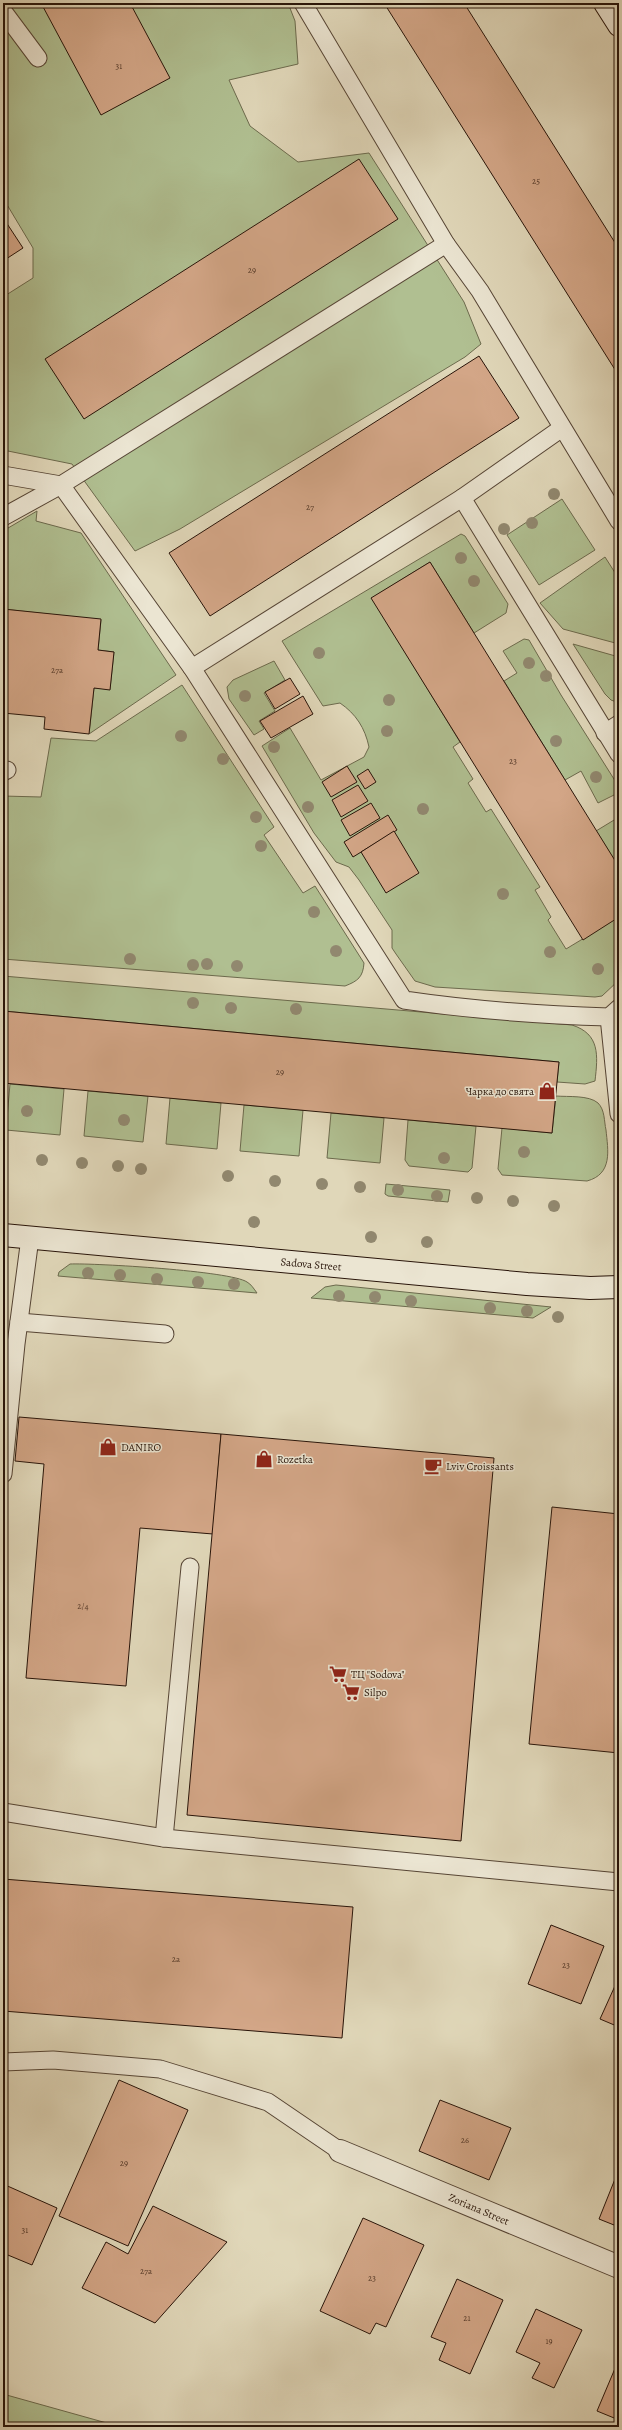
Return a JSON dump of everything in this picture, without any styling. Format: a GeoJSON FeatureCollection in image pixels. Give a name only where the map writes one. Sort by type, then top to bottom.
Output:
{"type":"FeatureCollection","features":[{"type":"Feature","properties":{"kind":"street"},"geometry":{"type":"LineString","coordinates":[[605,3],[619,25]]}},
{"type":"Feature","properties":{"kind":"street","name":"Sadova Street"},"geometry":{"type":"LineString","coordinates":[[3,1235],[527,1284],[590,1288],[619,1287]]}},
{"type":"Feature","properties":{"kind":"street","name":"Zoriana Street"},"geometry":{"type":"LineString","coordinates":[[340,2151],[619,2267]]}},
{"type":"Feature","properties":{"kind":"lane"},"geometry":{"type":"LineString","coordinates":[[304,3],[446,244],[480,291],[619,520]]}},
{"type":"Feature","properties":{"kind":"lane"},"geometry":{"type":"LineString","coordinates":[[3,11],[38,58]]}},
{"type":"Feature","properties":{"kind":"lane"},"geometry":{"type":"LineString","coordinates":[[3,517],[61,485],[446,244]]}},
{"type":"Feature","properties":{"kind":"lane"},"geometry":{"type":"LineString","coordinates":[[192,668],[462,498],[562,428]]}},
{"type":"Feature","properties":{"kind":"lane"},"geometry":{"type":"LineString","coordinates":[[3,475],[61,485],[192,668],[404,1000],[516,1012],[614,1012],[619,1114]]}},
{"type":"Feature","properties":{"kind":"lane"},"geometry":{"type":"LineString","coordinates":[[462,498],[612,728],[619,754]]}},
{"type":"Feature","properties":{"kind":"lane"},"geometry":{"type":"LineString","coordinates":[[3,1474],[10,1343],[19,1322],[30,1238]]}},
{"type":"Feature","properties":{"kind":"lane"},"geometry":{"type":"LineString","coordinates":[[19,1322],[165,1334]]}},
{"type":"Feature","properties":{"kind":"lane"},"geometry":{"type":"LineString","coordinates":[[164,1838],[190,1567]]}},
{"type":"Feature","properties":{"kind":"lane"},"geometry":{"type":"LineString","coordinates":[[3,1812],[164,1838],[619,1882]]}},
{"type":"Feature","properties":{"kind":"lane"},"geometry":{"type":"LineString","coordinates":[[3,2062],[53,2060],[160,2069],[268,2102],[340,2151]]}},
{"type":"Feature","properties":{"kind":"green space"},"geometry":{"type":"Polygon","coordinates":[[[3,3],[288,3],[295,21],[298,64],[229,80],[250,126],[298,162],[369,153],[464,302],[481,344],[465,357],[180,529],[135,551],[72,464],[3,450],[3,297],[33,278],[33,248],[3,198],[3,3]]]}},
{"type":"Feature","properties":{"kind":"green space"},"geometry":{"type":"Polygon","coordinates":[[[562,499],[595,550],[539,585],[507,535],[562,499]]]}},
{"type":"Feature","properties":{"kind":"green space"},"geometry":{"type":"Polygon","coordinates":[[[37,511],[36,521],[81,533],[176,675],[89,734],[94,688],[110,689],[114,652],[98,650],[101,620],[3,609],[3,531],[37,511]]]}},
{"type":"Feature","properties":{"kind":"green space"},"geometry":{"type":"Polygon","coordinates":[[[461,534],[465,536],[508,604],[506,613],[474,633],[430,562],[372,598],[460,742],[453,747],[473,779],[468,783],[486,812],[491,809],[540,887],[535,890],[551,917],[548,920],[566,949],[619,917],[619,980],[602,996],[595,997],[435,987],[415,981],[392,948],[392,930],[349,867],[336,862],[314,833],[262,746],[290,728],[321,780],[364,757],[369,747],[359,722],[346,707],[340,703],[323,706],[282,641],[461,534]]]}},
{"type":"Feature","properties":{"kind":"green space"},"geometry":{"type":"Polygon","coordinates":[[[605,557],[619,579],[619,644],[563,629],[540,603],[605,557]]]}},
{"type":"Feature","properties":{"kind":"green space"},"geometry":{"type":"Polygon","coordinates":[[[524,639],[529,640],[561,695],[619,787],[618,793],[598,803],[581,771],[565,780],[504,681],[517,673],[503,651],[524,639]]]}},
{"type":"Feature","properties":{"kind":"green space"},"geometry":{"type":"Polygon","coordinates":[[[573,644],[619,657],[619,703],[611,700],[605,694],[573,644]]]}},
{"type":"Feature","properties":{"kind":"green space"},"geometry":{"type":"Polygon","coordinates":[[[274,661],[285,680],[264,693],[275,711],[259,721],[264,729],[254,735],[229,699],[227,687],[233,680],[274,661]]]}},
{"type":"Feature","properties":{"kind":"green space"},"geometry":{"type":"Polygon","coordinates":[[[182,685],[274,827],[264,835],[303,893],[315,886],[364,963],[361,975],[353,982],[345,986],[3,959],[3,796],[41,797],[51,738],[96,741],[182,685]]]}},
{"type":"Feature","properties":{"kind":"green space"},"geometry":{"type":"Polygon","coordinates":[[[619,817],[619,867],[596,831],[619,817]]]}},
{"type":"Feature","properties":{"kind":"green space"},"geometry":{"type":"Polygon","coordinates":[[[3,976],[572,1025],[588,1034],[595,1047],[597,1063],[595,1081],[585,1084],[557,1082],[559,1062],[3,1011],[3,976]]]}},
{"type":"Feature","properties":{"kind":"green space"},"geometry":{"type":"Polygon","coordinates":[[[10,1084],[64,1089],[60,1135],[6,1130],[10,1084]]]}},
{"type":"Feature","properties":{"kind":"green space"},"geometry":{"type":"Polygon","coordinates":[[[88,1091],[148,1096],[143,1142],[84,1136],[88,1091]]]}},
{"type":"Feature","properties":{"kind":"green space"},"geometry":{"type":"Polygon","coordinates":[[[556,1096],[578,1097],[594,1100],[602,1109],[608,1153],[605,1167],[601,1173],[595,1178],[587,1181],[502,1175],[498,1169],[502,1128],[552,1133],[556,1096]]]}},
{"type":"Feature","properties":{"kind":"green space"},"geometry":{"type":"Polygon","coordinates":[[[170,1098],[221,1103],[217,1149],[166,1144],[170,1098]]]}},
{"type":"Feature","properties":{"kind":"green space"},"geometry":{"type":"Polygon","coordinates":[[[244,1105],[303,1110],[299,1156],[240,1151],[244,1105]]]}},
{"type":"Feature","properties":{"kind":"green space"},"geometry":{"type":"Polygon","coordinates":[[[331,1113],[384,1118],[380,1163],[327,1158],[331,1113]]]}},
{"type":"Feature","properties":{"kind":"green space"},"geometry":{"type":"Polygon","coordinates":[[[408,1120],[476,1126],[472,1168],[468,1172],[409,1166],[405,1160],[408,1120]]]}},
{"type":"Feature","properties":{"kind":"green space"},"geometry":{"type":"Polygon","coordinates":[[[386,1184],[450,1190],[448,1202],[388,1196],[385,1194],[386,1184]]]}},
{"type":"Feature","properties":{"kind":"green space"},"geometry":{"type":"Polygon","coordinates":[[[70,1264],[133,1266],[216,1274],[247,1282],[257,1293],[58,1276],[59,1272],[70,1264]]]}},
{"type":"Feature","properties":{"kind":"green space"},"geometry":{"type":"Polygon","coordinates":[[[336,1285],[551,1307],[533,1318],[311,1298],[325,1287],[336,1285]]]}},
{"type":"Feature","properties":{"kind":"green space"},"geometry":{"type":"Polygon","coordinates":[[[3,2394],[121,2427],[3,2427],[3,2394]]]}},
{"type":"Feature","properties":{"kind":"building"},"geometry":{"type":"Polygon","coordinates":[[[41,3],[130,3],[170,78],[101,115],[41,3]]]}},
{"type":"Feature","properties":{"kind":"building"},"geometry":{"type":"Polygon","coordinates":[[[384,3],[464,3],[619,249],[619,376],[384,3]]]}},
{"type":"Feature","properties":{"kind":"building"},"geometry":{"type":"Polygon","coordinates":[[[359,159],[398,219],[84,419],[45,359],[359,159]]]}},
{"type":"Feature","properties":{"kind":"building"},"geometry":{"type":"Polygon","coordinates":[[[4,219],[23,248],[3,261],[3,220],[4,219]]]}},
{"type":"Feature","properties":{"kind":"building"},"geometry":{"type":"Polygon","coordinates":[[[479,356],[519,418],[210,616],[169,553],[479,356]]]}},
{"type":"Feature","properties":{"kind":"building"},"geometry":{"type":"Polygon","coordinates":[[[430,562],[619,867],[619,917],[583,940],[371,598],[430,562]]]}},
{"type":"Feature","properties":{"kind":"building"},"geometry":{"type":"Polygon","coordinates":[[[3,609],[101,619],[98,650],[114,652],[110,690],[94,688],[89,734],[44,729],[45,717],[3,713],[3,609]]]}},
{"type":"Feature","properties":{"kind":"building"},"geometry":{"type":"Polygon","coordinates":[[[290,678],[300,694],[275,709],[265,692],[290,678]]]}},
{"type":"Feature","properties":{"kind":"building"},"geometry":{"type":"Polygon","coordinates":[[[303,696],[313,714],[271,738],[260,721],[303,696]]]}},
{"type":"Feature","properties":{"kind":"building"},"geometry":{"type":"Polygon","coordinates":[[[347,766],[357,782],[331,797],[322,782],[347,766]]]}},
{"type":"Feature","properties":{"kind":"building"},"geometry":{"type":"Polygon","coordinates":[[[368,769],[376,782],[365,789],[357,776],[368,769]]]}},
{"type":"Feature","properties":{"kind":"building"},"geometry":{"type":"Polygon","coordinates":[[[358,785],[368,801],[341,817],[332,800],[358,785]]]}},
{"type":"Feature","properties":{"kind":"building"},"geometry":{"type":"Polygon","coordinates":[[[371,803],[380,818],[350,836],[341,820],[371,803]]]}},
{"type":"Feature","properties":{"kind":"building"},"geometry":{"type":"Polygon","coordinates":[[[388,815],[397,830],[353,857],[344,842],[388,815]]]}},
{"type":"Feature","properties":{"kind":"building"},"geometry":{"type":"Polygon","coordinates":[[[394,831],[419,873],[386,893],[361,852],[394,831]]]}},
{"type":"Feature","properties":{"kind":"building"},"geometry":{"type":"Polygon","coordinates":[[[3,1011],[559,1062],[552,1133],[3,1083],[3,1011]]]}},
{"type":"Feature","properties":{"kind":"building"},"geometry":{"type":"Polygon","coordinates":[[[19,1417],[221,1434],[213,1534],[140,1528],[126,1686],[26,1678],[44,1464],[15,1461],[19,1417]]]}},
{"type":"Feature","properties":{"kind":"building","name":"ТЦ \"Sodova\""},"geometry":{"type":"Polygon","coordinates":[[[221,1434],[494,1458],[461,1841],[187,1815],[221,1434]]]}},
{"type":"Feature","properties":{"kind":"building"},"geometry":{"type":"Polygon","coordinates":[[[552,1507],[619,1514],[619,1753],[529,1744],[552,1507]]]}},
{"type":"Feature","properties":{"kind":"building"},"geometry":{"type":"Polygon","coordinates":[[[3,1879],[353,1907],[342,2038],[3,2011],[3,1879]]]}},
{"type":"Feature","properties":{"kind":"building"},"geometry":{"type":"Polygon","coordinates":[[[551,1925],[604,1946],[581,2004],[528,1984],[551,1925]]]}},
{"type":"Feature","properties":{"kind":"building"},"geometry":{"type":"Polygon","coordinates":[[[619,1977],[619,2027],[600,2019],[619,1977]]]}},
{"type":"Feature","properties":{"kind":"building"},"geometry":{"type":"Polygon","coordinates":[[[119,2080],[188,2110],[128,2246],[59,2216],[119,2080]]]}},
{"type":"Feature","properties":{"kind":"building"},"geometry":{"type":"Polygon","coordinates":[[[440,2100],[511,2128],[489,2180],[419,2151],[440,2100]]]}},
{"type":"Feature","properties":{"kind":"building"},"geometry":{"type":"Polygon","coordinates":[[[617,2174],[619,2175],[619,2227],[599,2219],[617,2174]]]}},
{"type":"Feature","properties":{"kind":"building"},"geometry":{"type":"Polygon","coordinates":[[[3,2184],[57,2208],[32,2265],[3,2253],[3,2184]]]}},
{"type":"Feature","properties":{"kind":"building"},"geometry":{"type":"Polygon","coordinates":[[[153,2206],[227,2242],[155,2323],[82,2288],[106,2242],[128,2254],[153,2206]]]}},
{"type":"Feature","properties":{"kind":"building"},"geometry":{"type":"Polygon","coordinates":[[[363,2218],[424,2245],[386,2327],[376,2323],[370,2334],[320,2311],[363,2218]]]}},
{"type":"Feature","properties":{"kind":"building"},"geometry":{"type":"Polygon","coordinates":[[[457,2279],[503,2300],[470,2374],[439,2360],[446,2343],[431,2337],[457,2279]]]}},
{"type":"Feature","properties":{"kind":"building"},"geometry":{"type":"Polygon","coordinates":[[[536,2309],[582,2330],[554,2388],[532,2378],[540,2363],[516,2352],[536,2309]]]}},
{"type":"Feature","properties":{"kind":"building"},"geometry":{"type":"Polygon","coordinates":[[[619,2359],[619,2420],[597,2411],[619,2359]]]}},
{"type":"Feature","properties":{"kind":"place","name":"Чарка до свята"},"geometry":{"type":"Point","coordinates":[547,1091]}},
{"type":"Feature","properties":{"kind":"place","name":"DANIRO"},"geometry":{"type":"Point","coordinates":[108,1447]}},
{"type":"Feature","properties":{"kind":"place","name":"Rozetka"},"geometry":{"type":"Point","coordinates":[264,1459]}},
{"type":"Feature","properties":{"kind":"place","name":"Lviv Croissants"},"geometry":{"type":"Point","coordinates":[433,1466]}},
{"type":"Feature","properties":{"kind":"place","name":"ТЦ \"Sodova\""},"geometry":{"type":"Point","coordinates":[338,1674]}},
{"type":"Feature","properties":{"kind":"place","name":"Silpo"},"geometry":{"type":"Point","coordinates":[351,1692]}}]}
